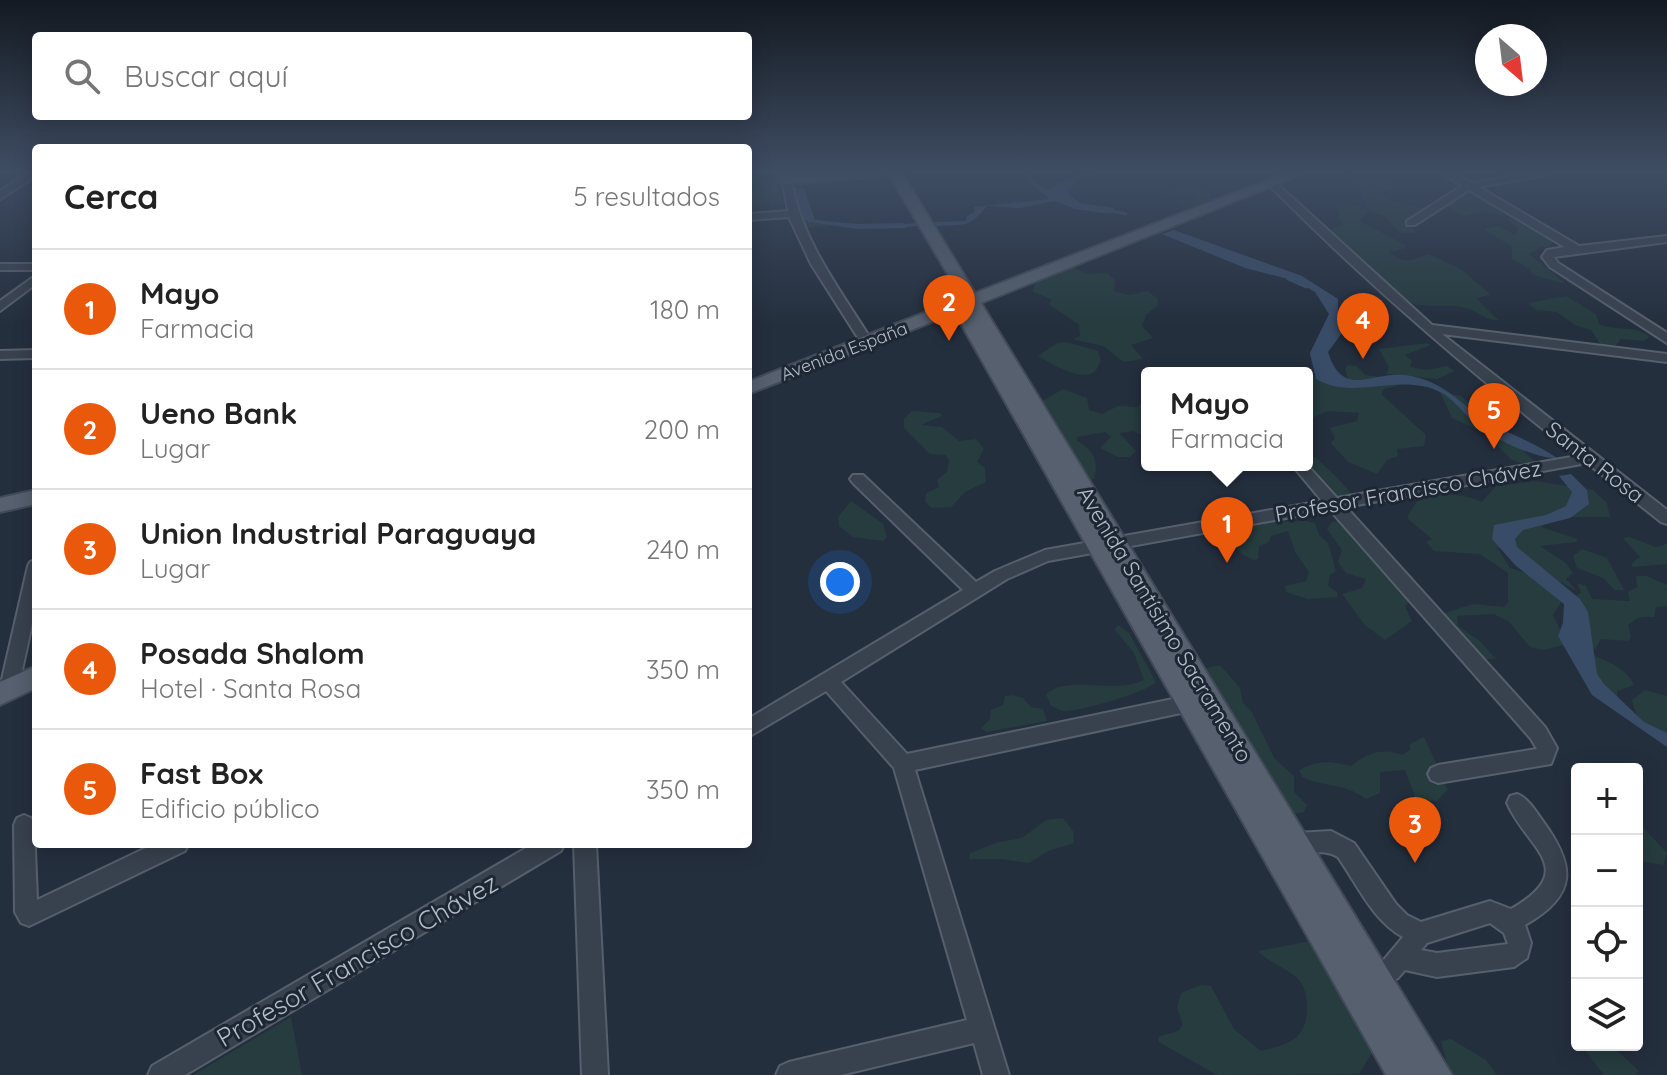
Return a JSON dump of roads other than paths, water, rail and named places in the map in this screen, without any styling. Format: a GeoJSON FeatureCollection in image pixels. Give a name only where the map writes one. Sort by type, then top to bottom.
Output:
{"type":"FeatureCollection","features":[{"type":"Feature","properties":{"kind":"main road","name":"Avenida Santísimo Sacramento"},"geometry":{"type":"LineString","coordinates":[[917,223],[1200,701],[1378,975],[1405,1075]]}},
{"type":"Feature","properties":{"kind":"main road","name":"Avenida España"},"geometry":{"type":"LineString","coordinates":[[752,386],[1172,223]]}},
{"type":"Feature","properties":{"kind":"main road"},"geometry":{"type":"LineString","coordinates":[[0,505],[32,498]]}},
{"type":"Feature","properties":{"kind":"main road"},"geometry":{"type":"LineString","coordinates":[[5,691],[32,678]]}},
{"type":"Feature","properties":{"kind":"main road","name":"Avenida Santísimo Sacramento"},"geometry":{"type":"LineString","coordinates":[[1200,701],[1296,843],[1378,975],[1435,1075]]}},
{"type":"Feature","properties":{"kind":"street"},"geometry":{"type":"LineString","coordinates":[[797,223],[866,341]]}},
{"type":"Feature","properties":{"kind":"street","name":"Santa Rosa"},"geometry":{"type":"LineString","coordinates":[[1321,223],[1360,271],[1426,328],[1667,518]]}},
{"type":"Feature","properties":{"kind":"street"},"geometry":{"type":"LineString","coordinates":[[1533,223],[1575,248]]}},
{"type":"Feature","properties":{"kind":"street"},"geometry":{"type":"LineString","coordinates":[[1667,239],[1575,248],[1548,255],[1554,265],[1667,339]]}},
{"type":"Feature","properties":{"kind":"street"},"geometry":{"type":"LineString","coordinates":[[0,267],[32,267]]}},
{"type":"Feature","properties":{"kind":"street"},"geometry":{"type":"LineString","coordinates":[[0,307],[32,281]]}},
{"type":"Feature","properties":{"kind":"street"},"geometry":{"type":"LineString","coordinates":[[1426,328],[1667,358]]}},
{"type":"Feature","properties":{"kind":"street"},"geometry":{"type":"LineString","coordinates":[[0,355],[32,354]]}},
{"type":"Feature","properties":{"kind":"street","name":"Profesor Francisco Chávez"},"geometry":{"type":"LineString","coordinates":[[752,727],[1023,563],[1107,545],[1590,458]]}},
{"type":"Feature","properties":{"kind":"street"},"geometry":{"type":"LineString","coordinates":[[1304,471],[1538,733],[1547,748],[1544,758],[1438,774]]}},
{"type":"Feature","properties":{"kind":"street"},"geometry":{"type":"LineString","coordinates":[[858,479],[974,591]]}},
{"type":"Feature","properties":{"kind":"street"},"geometry":{"type":"LineString","coordinates":[[5,691],[32,582]]}},
{"type":"Feature","properties":{"kind":"street"},"geometry":{"type":"LineString","coordinates":[[828,680],[903,764],[996,1075]]}},
{"type":"Feature","properties":{"kind":"street"},"geometry":{"type":"LineString","coordinates":[[903,764],[1200,701]]}},
{"type":"Feature","properties":{"kind":"street"},"geometry":{"type":"LineString","coordinates":[[1511,921],[1545,902],[1553,891],[1558,871],[1551,850],[1517,803]]}},
{"type":"Feature","properties":{"kind":"street"},"geometry":{"type":"LineString","coordinates":[[24,825],[26,912],[29,915],[169,848]]}},
{"type":"Feature","properties":{"kind":"street"},"geometry":{"type":"LineString","coordinates":[[1296,843],[1331,841],[1346,850],[1388,912],[1399,923],[1420,934]]}},
{"type":"Feature","properties":{"kind":"street","name":"Profesor Francisco Chávez"},"geometry":{"type":"LineString","coordinates":[[161,1075],[546,848]]}},
{"type":"Feature","properties":{"kind":"street"},"geometry":{"type":"LineString","coordinates":[[585,848],[595,1075]]}},
{"type":"Feature","properties":{"kind":"street"},"geometry":{"type":"LineString","coordinates":[[1490,912],[1501,913],[1511,921],[1521,943],[1514,955],[1378,975],[1420,934],[1490,912]]}},
{"type":"Feature","properties":{"kind":"street"},"geometry":{"type":"LineString","coordinates":[[789,1075],[981,1029]]}},
{"type":"Feature","properties":{"kind":"water"},"geometry":{"type":"Polygon","coordinates":[[[817,223],[903,223],[906,228],[858,229],[817,223]]]}},
{"type":"Feature","properties":{"kind":"water"},"geometry":{"type":"Polygon","coordinates":[[[935,223],[967,223],[965,224],[936,226],[935,223]]]}},
{"type":"Feature","properties":{"kind":"water"},"geometry":{"type":"Polygon","coordinates":[[[1174,230],[1302,276],[1338,299],[1338,311],[1347,326],[1328,352],[1342,376],[1361,380],[1397,375],[1425,380],[1449,392],[1489,423],[1557,458],[1528,452],[1495,437],[1474,423],[1447,396],[1426,387],[1394,385],[1347,388],[1316,379],[1310,353],[1329,314],[1315,292],[1296,281],[1245,268],[1162,234],[1174,230]]]}},
{"type":"Feature","properties":{"kind":"water"},"geometry":{"type":"Polygon","coordinates":[[[1571,474],[1587,490],[1589,504],[1570,518],[1523,530],[1515,539],[1517,547],[1580,599],[1588,612],[1597,674],[1644,722],[1667,733],[1667,747],[1592,695],[1558,636],[1563,623],[1564,604],[1515,565],[1492,539],[1494,525],[1546,515],[1566,506],[1572,492],[1559,476],[1571,474]]]}},
{"type":"Feature","properties":{"kind":"waterway"},"geometry":{"type":"LineString","coordinates":[[899,226],[922,224]]}},
{"type":"Feature","properties":{"kind":"waterway"},"geometry":{"type":"LineString","coordinates":[[1288,279],[1306,287]]}},
{"type":"Feature","properties":{"kind":"place","name":"Ueno Bank"},"geometry":{"type":"Point","coordinates":[949,341]}},
{"type":"Feature","properties":{"kind":"place","name":"Posada Shalom"},"geometry":{"type":"Point","coordinates":[1363,359]}},
{"type":"Feature","properties":{"kind":"place","name":"Fast Box"},"geometry":{"type":"Point","coordinates":[1494,449]}},
{"type":"Feature","properties":{"kind":"place","name":"Mayo"},"geometry":{"type":"Point","coordinates":[1227,563]}},
{"type":"Feature","properties":{"kind":"place","name":"Union Industrial Paraguaya"},"geometry":{"type":"Point","coordinates":[1415,863]}}]}
